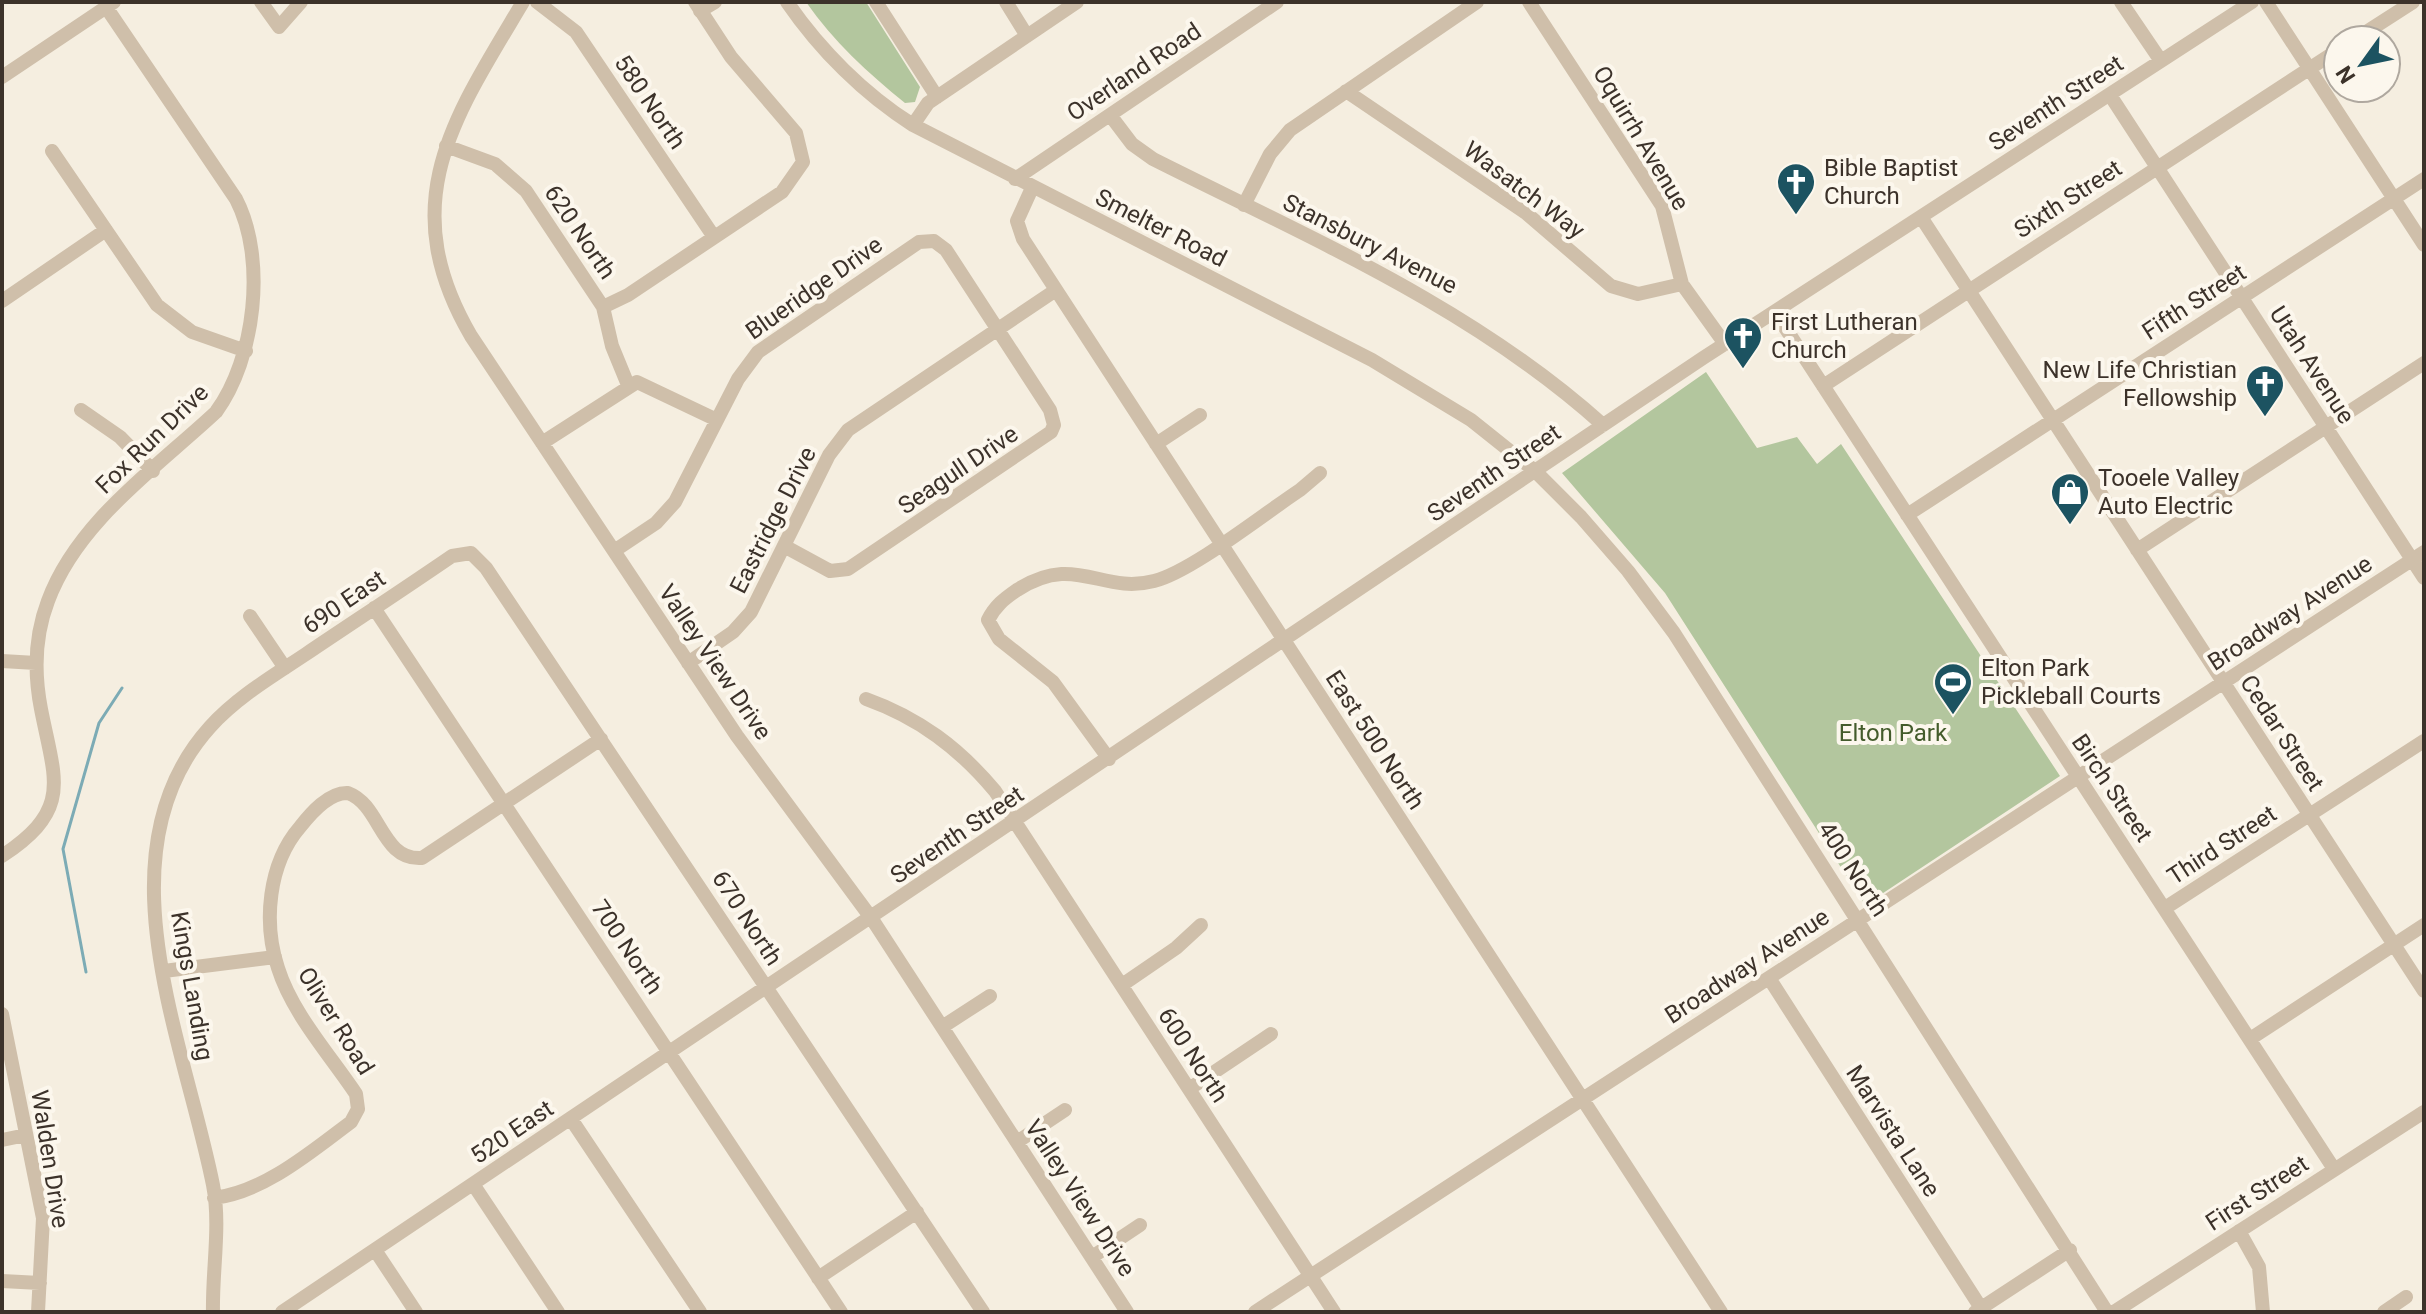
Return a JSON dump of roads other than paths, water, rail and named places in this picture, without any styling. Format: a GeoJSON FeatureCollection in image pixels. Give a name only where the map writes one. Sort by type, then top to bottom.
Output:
{"type":"FeatureCollection","features":[{"type":"Feature","properties":{"kind":"street"},"geometry":{"type":"LineString","coordinates":[[261,2],[279,27],[301,2]]}},
{"type":"Feature","properties":{"kind":"street","name":"Valley View Drive"},"geometry":{"type":"LineString","coordinates":[[523,2],[460,107],[446,146],[437,184],[435,221],[439,257],[448,290],[471,336],[688,663],[737,736],[872,919],[1127,1312]]}},
{"type":"Feature","properties":{"kind":"street","name":"580 North"},"geometry":{"type":"LineString","coordinates":[[537,2],[576,32],[714,237]]}},
{"type":"Feature","properties":{"kind":"street"},"geometry":{"type":"LineString","coordinates":[[603,307],[782,192],[803,162],[796,133],[746,77],[698,6],[715,2]]}},
{"type":"Feature","properties":{"kind":"street","name":"Smelter Road"},"geometry":{"type":"LineString","coordinates":[[787,2],[824,49],[858,83],[913,125],[1372,360],[1471,420],[1535,471]]}},
{"type":"Feature","properties":{"kind":"street"},"geometry":{"type":"LineString","coordinates":[[876,2],[937,97]]}},
{"type":"Feature","properties":{"kind":"street"},"geometry":{"type":"LineString","coordinates":[[1006,2],[1027,36]]}},
{"type":"Feature","properties":{"kind":"street"},"geometry":{"type":"LineString","coordinates":[[913,125],[928,103],[1077,2]]}},
{"type":"Feature","properties":{"kind":"street","name":"Overland Road"},"geometry":{"type":"LineString","coordinates":[[1015,179],[1277,2]]}},
{"type":"Feature","properties":{"kind":"street"},"geometry":{"type":"LineString","coordinates":[[1244,205],[1265,163],[1283,137],[1477,2]]}},
{"type":"Feature","properties":{"kind":"street","name":"Oquirrh Avenue"},"geometry":{"type":"LineString","coordinates":[[1529,2],[1662,206],[1682,284],[1725,344]]}},
{"type":"Feature","properties":{"kind":"street"},"geometry":{"type":"LineString","coordinates":[[2121,2],[2161,61]]}},
{"type":"Feature","properties":{"kind":"street","name":"Seventh Street"},"geometry":{"type":"LineString","coordinates":[[767,988],[1603,425],[2252,2]]}},
{"type":"Feature","properties":{"kind":"street"},"geometry":{"type":"LineString","coordinates":[[2266,2],[2424,245]]}},
{"type":"Feature","properties":{"kind":"street"},"geometry":{"type":"LineString","coordinates":[[2379,24],[2413,2]]}},
{"type":"Feature","properties":{"kind":"street"},"geometry":{"type":"LineString","coordinates":[[2,77],[110,5]]}},
{"type":"Feature","properties":{"kind":"street","name":"Fox Run Drive"},"geometry":{"type":"LineString","coordinates":[[2,856],[37,829],[53,795],[54,763],[41,709],[36,663],[42,620],[61,571],[93,527],[216,412],[231,391],[246,351],[253,264],[245,219],[236,199],[110,5]]}},
{"type":"Feature","properties":{"kind":"street","name":"Sixth Street"},"geometry":{"type":"LineString","coordinates":[[1823,386],[2322,61]]}},
{"type":"Feature","properties":{"kind":"street","name":"Wasatch Way"},"geometry":{"type":"LineString","coordinates":[[1346,91],[1526,213],[1620,292],[1646,293],[1682,284]]}},
{"type":"Feature","properties":{"kind":"street","name":"Utah Avenue"},"geometry":{"type":"LineString","coordinates":[[2110,95],[2326,427],[2418,556],[2424,578]]}},
{"type":"Feature","properties":{"kind":"street","name":"Stansbury Avenue"},"geometry":{"type":"LineString","coordinates":[[1110,115],[1127,139],[1146,155],[1455,313],[1546,376],[1603,425]]}},
{"type":"Feature","properties":{"kind":"street","name":"620 North"},"geometry":{"type":"LineString","coordinates":[[446,146],[495,164],[515,178],[603,307],[612,346],[628,385]]}},
{"type":"Feature","properties":{"kind":"street"},"geometry":{"type":"LineString","coordinates":[[52,151],[148,294],[168,315],[205,339],[246,351]]}},
{"type":"Feature","properties":{"kind":"street","name":"Fifth Street"},"geometry":{"type":"LineString","coordinates":[[1907,515],[2424,179]]}},
{"type":"Feature","properties":{"kind":"street","name":"East 500 North"},"geometry":{"type":"LineString","coordinates":[[1032,188],[1017,221],[1018,229],[1721,1312]]}},
{"type":"Feature","properties":{"kind":"street","name":"Cedar Street"},"geometry":{"type":"LineString","coordinates":[[1921,217],[2424,991]]}},
{"type":"Feature","properties":{"kind":"street"},"geometry":{"type":"LineString","coordinates":[[2,301],[106,230]]}},
{"type":"Feature","properties":{"kind":"street","name":"Blueridge Drive"},"geometry":{"type":"LineString","coordinates":[[614,551],[669,510],[742,372],[758,352],[919,242],[934,241],[946,250],[997,330]]}},
{"type":"Feature","properties":{"kind":"street","name":"Eastridge Drive"},"geometry":{"type":"LineString","coordinates":[[688,663],[726,638],[745,620],[829,455],[848,430],[1056,290]]}},
{"type":"Feature","properties":{"kind":"street","name":"Birch Street"},"geometry":{"type":"LineString","coordinates":[[1775,312],[2334,1169]]}},
{"type":"Feature","properties":{"kind":"street","name":"Seagull Drive"},"geometry":{"type":"LineString","coordinates":[[784,546],[830,571],[848,569],[1051,432],[1054,425],[1050,410],[997,330]]}},
{"type":"Feature","properties":{"kind":"street"},"geometry":{"type":"LineString","coordinates":[[2137,550],[2424,363]]}},
{"type":"Feature","properties":{"kind":"street"},"geometry":{"type":"LineString","coordinates":[[542,443],[628,385],[647,384],[717,420]]}},
{"type":"Feature","properties":{"kind":"street"},"geometry":{"type":"LineString","coordinates":[[81,410],[120,437],[153,471]]}},
{"type":"Feature","properties":{"kind":"street"},"geometry":{"type":"LineString","coordinates":[[1156,444],[1200,415]]}},
{"type":"Feature","properties":{"kind":"street","name":"400 North"},"geometry":{"type":"LineString","coordinates":[[1535,471],[1604,542],[1667,622],[2107,1312]]}},
{"type":"Feature","properties":{"kind":"street"},"geometry":{"type":"LineString","coordinates":[[1109,759],[1059,688],[1033,663],[999,639],[988,620],[1000,602],[1038,578],[1067,572],[1123,583],[1153,581],[1172,574],[1320,473]]}},
{"type":"Feature","properties":{"kind":"street","name":"690 East"},"geometry":{"type":"LineString","coordinates":[[245,695],[452,556],[471,553]]}},
{"type":"Feature","properties":{"kind":"street","name":"670 North"},"geometry":{"type":"LineString","coordinates":[[471,553],[486,568],[983,1312]]}},
{"type":"Feature","properties":{"kind":"street","name":"Broadway Avenue"},"geometry":{"type":"LineString","coordinates":[[1255,1312],[2418,556]]}},
{"type":"Feature","properties":{"kind":"street","name":"700 North"},"geometry":{"type":"LineString","coordinates":[[374,608],[841,1312]]}},
{"type":"Feature","properties":{"kind":"street"},"geometry":{"type":"LineString","coordinates":[[250,616],[285,668]]}},
{"type":"Feature","properties":{"kind":"street"},"geometry":{"type":"LineString","coordinates":[[2,661],[36,663]]}},
{"type":"Feature","properties":{"kind":"street","name":"Kings Landing"},"geometry":{"type":"LineString","coordinates":[[213,1312],[214,1198],[171,1017],[153,875],[162,813],[176,776],[198,741],[245,695]]}},
{"type":"Feature","properties":{"kind":"street","name":"600 North"},"geometry":{"type":"LineString","coordinates":[[866,699],[916,721],[945,741],[983,777],[1016,822],[1334,1312]]}},
{"type":"Feature","properties":{"kind":"street"},"geometry":{"type":"LineString","coordinates":[[505,805],[601,739]]}},
{"type":"Feature","properties":{"kind":"street","name":"Third Street"},"geometry":{"type":"LineString","coordinates":[[2165,908],[2424,741]]}},
{"type":"Feature","properties":{"kind":"street","name":"Oliver Road"},"geometry":{"type":"LineString","coordinates":[[214,1198],[239,1195],[261,1184],[351,1122],[358,1109],[356,1094],[291,996],[275,957],[270,916],[276,869],[303,823],[329,797],[343,793],[359,798],[394,848],[411,858],[431,854],[505,805]]}},
{"type":"Feature","properties":{"kind":"street"},"geometry":{"type":"LineString","coordinates":[[1122,985],[1176,948],[1201,925]]}},
{"type":"Feature","properties":{"kind":"street"},"geometry":{"type":"LineString","coordinates":[[2250,1039],[2424,925]]}},
{"type":"Feature","properties":{"kind":"street"},"geometry":{"type":"LineString","coordinates":[[164,971],[275,957]]}},
{"type":"Feature","properties":{"kind":"street","name":"Marvista Lane"},"geometry":{"type":"LineString","coordinates":[[1769,978],[1978,1310],[2070,1250]]}},
{"type":"Feature","properties":{"kind":"street","name":"520 East"},"geometry":{"type":"LineString","coordinates":[[282,1312],[767,988]]}},
{"type":"Feature","properties":{"kind":"street"},"geometry":{"type":"LineString","coordinates":[[942,1027],[990,996]]}},
{"type":"Feature","properties":{"kind":"street","name":"Walden Drive"},"geometry":{"type":"LineString","coordinates":[[2,1014],[43,1218],[38,1312]]}},
{"type":"Feature","properties":{"kind":"street"},"geometry":{"type":"LineString","coordinates":[[1189,1089],[1271,1034]]}},
{"type":"Feature","properties":{"kind":"street"},"geometry":{"type":"LineString","coordinates":[[1017,1142],[1065,1110]]}},
{"type":"Feature","properties":{"kind":"street","name":"First Street"},"geometry":{"type":"LineString","coordinates":[[2114,1312],[2424,1112]]}},
{"type":"Feature","properties":{"kind":"street"},"geometry":{"type":"LineString","coordinates":[[571,1119],[700,1312]]}},
{"type":"Feature","properties":{"kind":"street"},"geometry":{"type":"LineString","coordinates":[[2,1140],[26,1135]]}},
{"type":"Feature","properties":{"kind":"street"},"geometry":{"type":"LineString","coordinates":[[473,1184],[558,1312]]}},
{"type":"Feature","properties":{"kind":"street"},"geometry":{"type":"LineString","coordinates":[[818,1278],[917,1212]]}},
{"type":"Feature","properties":{"kind":"street"},"geometry":{"type":"LineString","coordinates":[[1092,1257],[1140,1225]]}},
{"type":"Feature","properties":{"kind":"street"},"geometry":{"type":"LineString","coordinates":[[2239,1231],[2259,1267],[2263,1312]]}},
{"type":"Feature","properties":{"kind":"street"},"geometry":{"type":"LineString","coordinates":[[375,1250],[416,1312]]}},
{"type":"Feature","properties":{"kind":"street"},"geometry":{"type":"LineString","coordinates":[[2,1281],[40,1283]]}},
{"type":"Feature","properties":{"kind":"street"},"geometry":{"type":"LineString","coordinates":[[2384,1312],[2406,1297]]}},
{"type":"Feature","properties":{"kind":"waterway"},"geometry":{"type":"LineString","coordinates":[[86,972],[63,849],[99,723],[122,688]]}},
{"type":"Feature","properties":{"kind":"place","name":"Bible Baptist Church"},"geometry":{"type":"Point","coordinates":[1796,216]}},
{"type":"Feature","properties":{"kind":"place","name":"First Lutheran Church"},"geometry":{"type":"Point","coordinates":[1743,370]}},
{"type":"Feature","properties":{"kind":"place","name":"New Life Christian Fellowship"},"geometry":{"type":"Point","coordinates":[2265,418]}},
{"type":"Feature","properties":{"kind":"place","name":"Tooele Valley Auto Electric"},"geometry":{"type":"Point","coordinates":[2070,526]}},
{"type":"Feature","properties":{"kind":"place","name":"Elton Park Pickleball Courts"},"geometry":{"type":"Point","coordinates":[1953,716]}},
{"type":"Feature","properties":{"kind":"park label","name":"Elton Park"},"geometry":{"type":"Point","coordinates":[1893,733]}}]}
